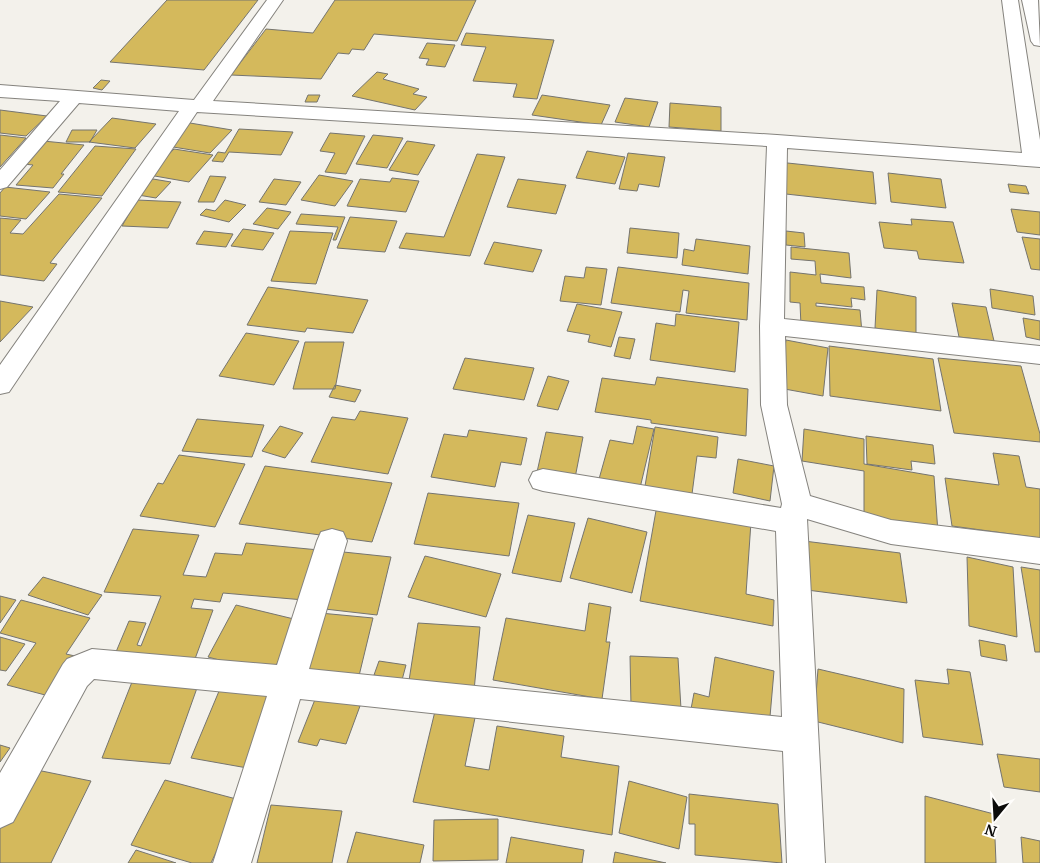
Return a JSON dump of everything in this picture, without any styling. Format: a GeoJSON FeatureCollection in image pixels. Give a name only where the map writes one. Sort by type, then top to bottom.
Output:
{"type":"FeatureCollection","features":[{"type":"Feature","properties":{"kind":"street"},"geometry":{"type":"LineString","coordinates":[[0,384],[196,106],[275,0]]}},
{"type":"Feature","properties":{"kind":"street"},"geometry":{"type":"LineString","coordinates":[[0,91],[196,106],[777,141],[1036,161],[1010,0]]}},
{"type":"Feature","properties":{"kind":"street"},"geometry":{"type":"LineString","coordinates":[[1030,0],[1040,40]]}},
{"type":"Feature","properties":{"kind":"street"},"geometry":{"type":"LineString","coordinates":[[0,183],[74,97]]}},
{"type":"Feature","properties":{"kind":"street"},"geometry":{"type":"LineString","coordinates":[[777,141],[772,326],[774,405],[794,513],[800,736],[808,863]]}},
{"type":"Feature","properties":{"kind":"street"},"geometry":{"type":"LineString","coordinates":[[772,326],[1040,355]]}},
{"type":"Feature","properties":{"kind":"street"},"geometry":{"type":"LineString","coordinates":[[543,480],[794,513],[891,532],[1040,551]]}},
{"type":"Feature","properties":{"kind":"street"},"geometry":{"type":"LineString","coordinates":[[232,863],[332,541]]}},
{"type":"Feature","properties":{"kind":"street"},"geometry":{"type":"LineString","coordinates":[[0,809],[79,670],[92,664],[288,682],[800,736]]}},
{"type":"Feature","properties":{"kind":"building"},"geometry":{"type":"Polygon","coordinates":[[[167,0],[258,0],[204,70],[110,62],[167,0]]]}},
{"type":"Feature","properties":{"kind":"building"},"geometry":{"type":"Polygon","coordinates":[[[335,0],[476,0],[457,41],[374,34],[364,50],[352,49],[349,54],[338,53],[321,79],[231,75],[266,29],[313,33],[335,0]]]}},
{"type":"Feature","properties":{"kind":"building"},"geometry":{"type":"Polygon","coordinates":[[[466,33],[554,40],[537,99],[513,97],[517,84],[473,81],[486,47],[461,45],[466,33]]]}},
{"type":"Feature","properties":{"kind":"building"},"geometry":{"type":"Polygon","coordinates":[[[427,43],[455,45],[445,67],[426,65],[429,59],[419,58],[427,43]]]}},
{"type":"Feature","properties":{"kind":"building"},"geometry":{"type":"Polygon","coordinates":[[[377,72],[388,74],[383,79],[419,89],[413,94],[427,97],[415,110],[352,96],[377,72]]]}},
{"type":"Feature","properties":{"kind":"building"},"geometry":{"type":"Polygon","coordinates":[[[101,80],[110,81],[102,90],[93,88],[101,80]]]}},
{"type":"Feature","properties":{"kind":"building"},"geometry":{"type":"Polygon","coordinates":[[[308,95],[320,95],[317,102],[305,102],[308,95]]]}},
{"type":"Feature","properties":{"kind":"building"},"geometry":{"type":"Polygon","coordinates":[[[542,95],[610,105],[601,125],[532,115],[542,95]]]}},
{"type":"Feature","properties":{"kind":"building"},"geometry":{"type":"Polygon","coordinates":[[[625,98],[658,102],[649,127],[615,122],[625,98]]]}},
{"type":"Feature","properties":{"kind":"building"},"geometry":{"type":"Polygon","coordinates":[[[670,103],[721,107],[721,131],[669,127],[670,103]]]}},
{"type":"Feature","properties":{"kind":"building"},"geometry":{"type":"Polygon","coordinates":[[[0,110],[47,116],[26,136],[0,133],[0,110]]]}},
{"type":"Feature","properties":{"kind":"building"},"geometry":{"type":"Polygon","coordinates":[[[112,118],[156,124],[135,148],[89,142],[112,118]]]}},
{"type":"Feature","properties":{"kind":"building"},"geometry":{"type":"Polygon","coordinates":[[[190,123],[232,130],[210,153],[167,146],[190,123]]]}},
{"type":"Feature","properties":{"kind":"building"},"geometry":{"type":"Polygon","coordinates":[[[239,129],[293,132],[281,155],[229,152],[223,162],[212,161],[218,152],[225,153],[239,129]]]}},
{"type":"Feature","properties":{"kind":"building"},"geometry":{"type":"Polygon","coordinates":[[[72,130],[97,130],[90,142],[66,142],[72,130]]]}},
{"type":"Feature","properties":{"kind":"building"},"geometry":{"type":"Polygon","coordinates":[[[330,133],[365,136],[346,174],[325,172],[335,153],[320,151],[330,133]]]}},
{"type":"Feature","properties":{"kind":"building"},"geometry":{"type":"Polygon","coordinates":[[[0,135],[26,138],[0,167],[0,135]]]}},
{"type":"Feature","properties":{"kind":"building"},"geometry":{"type":"Polygon","coordinates":[[[373,135],[403,138],[387,168],[356,164],[373,135]]]}},
{"type":"Feature","properties":{"kind":"building"},"geometry":{"type":"Polygon","coordinates":[[[43,141],[84,145],[61,174],[64,174],[53,188],[16,185],[33,165],[23,164],[43,141]]]}},
{"type":"Feature","properties":{"kind":"building"},"geometry":{"type":"Polygon","coordinates":[[[407,141],[435,145],[418,175],[389,170],[407,141]]]}},
{"type":"Feature","properties":{"kind":"building"},"geometry":{"type":"Polygon","coordinates":[[[95,146],[136,149],[102,196],[58,192],[95,146]]]}},
{"type":"Feature","properties":{"kind":"building"},"geometry":{"type":"Polygon","coordinates":[[[174,149],[213,155],[189,182],[149,175],[174,149]]]}},
{"type":"Feature","properties":{"kind":"building"},"geometry":{"type":"Polygon","coordinates":[[[587,151],[625,157],[615,184],[576,178],[587,151]]]}},
{"type":"Feature","properties":{"kind":"building"},"geometry":{"type":"Polygon","coordinates":[[[628,153],[665,157],[659,187],[639,184],[637,191],[619,189],[628,153]]]}},
{"type":"Feature","properties":{"kind":"building"},"geometry":{"type":"Polygon","coordinates":[[[477,154],[505,157],[470,256],[399,248],[406,233],[444,237],[477,154]]]}},
{"type":"Feature","properties":{"kind":"building"},"geometry":{"type":"Polygon","coordinates":[[[778,162],[873,172],[876,204],[777,193],[778,162]]]}},
{"type":"Feature","properties":{"kind":"building"},"geometry":{"type":"Polygon","coordinates":[[[888,173],[941,179],[946,208],[891,202],[888,173]]]}},
{"type":"Feature","properties":{"kind":"building"},"geometry":{"type":"Polygon","coordinates":[[[319,175],[353,181],[335,206],[301,200],[319,175]]]}},
{"type":"Feature","properties":{"kind":"building"},"geometry":{"type":"Polygon","coordinates":[[[210,176],[226,177],[214,202],[198,202],[210,176]]]}},
{"type":"Feature","properties":{"kind":"building"},"geometry":{"type":"Polygon","coordinates":[[[392,178],[419,181],[406,212],[347,206],[360,179],[390,182],[392,178]]]}},
{"type":"Feature","properties":{"kind":"building"},"geometry":{"type":"Polygon","coordinates":[[[153,179],[171,182],[156,198],[138,195],[153,179]]]}},
{"type":"Feature","properties":{"kind":"building"},"geometry":{"type":"Polygon","coordinates":[[[274,179],[301,182],[286,205],[259,202],[274,179]]]}},
{"type":"Feature","properties":{"kind":"building"},"geometry":{"type":"Polygon","coordinates":[[[518,179],[566,185],[556,214],[507,207],[518,179]]]}},
{"type":"Feature","properties":{"kind":"building"},"geometry":{"type":"Polygon","coordinates":[[[1008,184],[1026,186],[1029,194],[1010,192],[1008,184]]]}},
{"type":"Feature","properties":{"kind":"building"},"geometry":{"type":"Polygon","coordinates":[[[5,187],[50,192],[26,219],[0,216],[0,193],[5,187]]]}},
{"type":"Feature","properties":{"kind":"building"},"geometry":{"type":"Polygon","coordinates":[[[59,194],[102,198],[50,263],[57,264],[44,281],[0,275],[0,218],[21,220],[10,233],[23,234],[59,194]]]}},
{"type":"Feature","properties":{"kind":"building"},"geometry":{"type":"Polygon","coordinates":[[[137,200],[181,202],[168,228],[122,226],[137,200]]]}},
{"type":"Feature","properties":{"kind":"building"},"geometry":{"type":"Polygon","coordinates":[[[225,200],[246,205],[229,222],[200,215],[206,209],[215,211],[225,200]]]}},
{"type":"Feature","properties":{"kind":"building"},"geometry":{"type":"Polygon","coordinates":[[[267,208],[291,212],[278,229],[253,224],[267,208]]]}},
{"type":"Feature","properties":{"kind":"building"},"geometry":{"type":"Polygon","coordinates":[[[1011,209],[1040,212],[1040,235],[1017,232],[1011,209]]]}},
{"type":"Feature","properties":{"kind":"building"},"geometry":{"type":"Polygon","coordinates":[[[301,214],[345,217],[336,240],[333,240],[338,227],[296,224],[301,214]]]}},
{"type":"Feature","properties":{"kind":"building"},"geometry":{"type":"Polygon","coordinates":[[[350,217],[397,221],[385,252],[337,248],[350,217]]]}},
{"type":"Feature","properties":{"kind":"building"},"geometry":{"type":"Polygon","coordinates":[[[911,219],[953,222],[964,263],[919,259],[917,251],[884,248],[879,222],[912,225],[911,219]]]}},
{"type":"Feature","properties":{"kind":"building"},"geometry":{"type":"Polygon","coordinates":[[[630,228],[679,233],[677,258],[627,253],[630,228]]]}},
{"type":"Feature","properties":{"kind":"building"},"geometry":{"type":"Polygon","coordinates":[[[243,229],[274,233],[263,250],[231,246],[243,229]]]}},
{"type":"Feature","properties":{"kind":"building"},"geometry":{"type":"Polygon","coordinates":[[[204,231],[233,234],[226,247],[196,244],[204,231]]]}},
{"type":"Feature","properties":{"kind":"building"},"geometry":{"type":"Polygon","coordinates":[[[290,231],[333,233],[316,284],[271,281],[290,231]]]}},
{"type":"Feature","properties":{"kind":"building"},"geometry":{"type":"Polygon","coordinates":[[[786,231],[804,233],[805,247],[786,245],[786,231]]]}},
{"type":"Feature","properties":{"kind":"building"},"geometry":{"type":"Polygon","coordinates":[[[1022,237],[1040,239],[1040,270],[1031,269],[1022,237]]]}},
{"type":"Feature","properties":{"kind":"building"},"geometry":{"type":"Polygon","coordinates":[[[696,239],[750,246],[748,274],[682,265],[684,249],[694,251],[696,239]]]}},
{"type":"Feature","properties":{"kind":"building"},"geometry":{"type":"Polygon","coordinates":[[[494,242],[542,250],[533,272],[484,264],[494,242]]]}},
{"type":"Feature","properties":{"kind":"building"},"geometry":{"type":"Polygon","coordinates":[[[791,247],[849,253],[851,278],[820,274],[821,283],[864,287],[865,300],[851,298],[852,307],[816,303],[816,306],[860,310],[862,333],[801,326],[800,303],[790,302],[790,272],[816,275],[815,261],[791,259],[791,247]]]}},
{"type":"Feature","properties":{"kind":"building"},"geometry":{"type":"Polygon","coordinates":[[[586,267],[607,269],[601,305],[560,301],[565,276],[584,278],[586,267]]]}},
{"type":"Feature","properties":{"kind":"building"},"geometry":{"type":"Polygon","coordinates":[[[618,267],[749,283],[747,320],[686,313],[689,291],[683,290],[680,312],[611,303],[618,267]]]}},
{"type":"Feature","properties":{"kind":"building"},"geometry":{"type":"Polygon","coordinates":[[[268,287],[368,300],[353,333],[307,328],[305,332],[247,325],[268,287]]]}},
{"type":"Feature","properties":{"kind":"building"},"geometry":{"type":"Polygon","coordinates":[[[990,289],[1033,296],[1035,315],[992,308],[990,289]]]}},
{"type":"Feature","properties":{"kind":"building"},"geometry":{"type":"Polygon","coordinates":[[[877,290],[916,297],[916,335],[875,328],[877,290]]]}},
{"type":"Feature","properties":{"kind":"building"},"geometry":{"type":"Polygon","coordinates":[[[0,301],[33,307],[0,342],[0,301]]]}},
{"type":"Feature","properties":{"kind":"building"},"geometry":{"type":"Polygon","coordinates":[[[952,303],[986,307],[994,341],[959,337],[952,303]]]}},
{"type":"Feature","properties":{"kind":"building"},"geometry":{"type":"Polygon","coordinates":[[[577,304],[622,312],[611,347],[588,342],[590,335],[567,331],[577,304]]]}},
{"type":"Feature","properties":{"kind":"building"},"geometry":{"type":"Polygon","coordinates":[[[676,314],[739,322],[735,372],[650,360],[656,323],[675,326],[676,314]]]}},
{"type":"Feature","properties":{"kind":"building"},"geometry":{"type":"Polygon","coordinates":[[[1023,318],[1040,321],[1040,340],[1026,337],[1023,318]]]}},
{"type":"Feature","properties":{"kind":"building"},"geometry":{"type":"Polygon","coordinates":[[[246,333],[299,341],[274,385],[219,376],[246,333]]]}},
{"type":"Feature","properties":{"kind":"building"},"geometry":{"type":"Polygon","coordinates":[[[619,337],[635,339],[630,359],[614,356],[619,337]]]}},
{"type":"Feature","properties":{"kind":"building"},"geometry":{"type":"Polygon","coordinates":[[[786,340],[828,348],[823,396],[779,388],[786,340]]]}},
{"type":"Feature","properties":{"kind":"building"},"geometry":{"type":"Polygon","coordinates":[[[305,342],[344,342],[335,389],[293,389],[305,342]]]}},
{"type":"Feature","properties":{"kind":"building"},"geometry":{"type":"Polygon","coordinates":[[[829,346],[933,359],[941,411],[830,396],[829,346]]]}},
{"type":"Feature","properties":{"kind":"building"},"geometry":{"type":"Polygon","coordinates":[[[465,358],[534,368],[524,400],[453,389],[465,358]]]}},
{"type":"Feature","properties":{"kind":"building"},"geometry":{"type":"Polygon","coordinates":[[[938,358],[1021,366],[1040,434],[1040,442],[954,433],[938,358]]]}},
{"type":"Feature","properties":{"kind":"building"},"geometry":{"type":"Polygon","coordinates":[[[548,376],[569,381],[558,410],[537,406],[548,376]]]}},
{"type":"Feature","properties":{"kind":"building"},"geometry":{"type":"Polygon","coordinates":[[[657,377],[748,389],[746,436],[651,423],[651,420],[595,412],[602,378],[655,385],[657,377]]]}},
{"type":"Feature","properties":{"kind":"building"},"geometry":{"type":"Polygon","coordinates":[[[335,385],[361,390],[355,402],[329,397],[335,385]]]}},
{"type":"Feature","properties":{"kind":"building"},"geometry":{"type":"Polygon","coordinates":[[[360,411],[408,418],[388,474],[311,462],[332,417],[355,420],[360,411]]]}},
{"type":"Feature","properties":{"kind":"building"},"geometry":{"type":"Polygon","coordinates":[[[197,419],[264,425],[252,457],[182,451],[197,419]]]}},
{"type":"Feature","properties":{"kind":"building"},"geometry":{"type":"Polygon","coordinates":[[[280,426],[303,433],[285,458],[262,451],[280,426]]]}},
{"type":"Feature","properties":{"kind":"building"},"geometry":{"type":"Polygon","coordinates":[[[637,426],[654,429],[640,488],[599,479],[610,440],[633,444],[637,426]]]}},
{"type":"Feature","properties":{"kind":"building"},"geometry":{"type":"Polygon","coordinates":[[[655,427],[718,437],[716,458],[697,456],[692,494],[645,486],[655,427]]]}},
{"type":"Feature","properties":{"kind":"building"},"geometry":{"type":"Polygon","coordinates":[[[804,429],[864,439],[864,464],[934,476],[938,533],[864,519],[864,471],[802,461],[804,429]]]}},
{"type":"Feature","properties":{"kind":"building"},"geometry":{"type":"Polygon","coordinates":[[[469,430],[527,438],[521,465],[501,462],[495,487],[431,477],[444,434],[467,437],[469,430]]]}},
{"type":"Feature","properties":{"kind":"building"},"geometry":{"type":"Polygon","coordinates":[[[546,432],[583,437],[575,478],[537,472],[546,432]]]}},
{"type":"Feature","properties":{"kind":"building"},"geometry":{"type":"Polygon","coordinates":[[[866,436],[933,445],[935,464],[911,461],[912,470],[867,464],[866,436]]]}},
{"type":"Feature","properties":{"kind":"building"},"geometry":{"type":"Polygon","coordinates":[[[993,453],[1019,456],[1026,487],[1040,489],[1040,538],[952,526],[945,478],[999,485],[993,453]]]}},
{"type":"Feature","properties":{"kind":"building"},"geometry":{"type":"Polygon","coordinates":[[[179,455],[245,464],[215,527],[140,516],[158,483],[163,484],[179,455]]]}},
{"type":"Feature","properties":{"kind":"building"},"geometry":{"type":"Polygon","coordinates":[[[738,459],[774,466],[770,501],[733,493],[738,459]]]}},
{"type":"Feature","properties":{"kind":"building"},"geometry":{"type":"Polygon","coordinates":[[[265,466],[392,483],[372,542],[239,524],[265,466]]]}},
{"type":"Feature","properties":{"kind":"building"},"geometry":{"type":"Polygon","coordinates":[[[428,493],[519,503],[509,556],[414,544],[428,493]]]}},
{"type":"Feature","properties":{"kind":"building"},"geometry":{"type":"Polygon","coordinates":[[[657,505],[751,522],[746,594],[774,600],[773,626],[640,601],[657,505]]]}},
{"type":"Feature","properties":{"kind":"building"},"geometry":{"type":"Polygon","coordinates":[[[528,515],[575,523],[561,582],[512,573],[528,515]]]}},
{"type":"Feature","properties":{"kind":"building"},"geometry":{"type":"Polygon","coordinates":[[[588,518],[647,532],[632,593],[570,578],[588,518]]]}},
{"type":"Feature","properties":{"kind":"building"},"geometry":{"type":"Polygon","coordinates":[[[133,529],[199,535],[183,575],[206,577],[215,553],[242,555],[246,543],[319,550],[304,600],[223,593],[220,602],[194,599],[191,608],[213,610],[192,667],[113,659],[129,621],[146,623],[137,645],[141,646],[161,596],[104,592],[133,529]]]}},
{"type":"Feature","properties":{"kind":"building"},"geometry":{"type":"Polygon","coordinates":[[[804,541],[900,553],[907,603],[807,590],[804,541]]]}},
{"type":"Feature","properties":{"kind":"building"},"geometry":{"type":"Polygon","coordinates":[[[334,551],[391,557],[377,615],[316,608],[334,551]]]}},
{"type":"Feature","properties":{"kind":"building"},"geometry":{"type":"Polygon","coordinates":[[[425,556],[501,574],[486,617],[408,597],[425,556]]]}},
{"type":"Feature","properties":{"kind":"building"},"geometry":{"type":"Polygon","coordinates":[[[967,557],[1013,567],[1017,637],[969,626],[967,557]]]}},
{"type":"Feature","properties":{"kind":"building"},"geometry":{"type":"Polygon","coordinates":[[[1021,567],[1040,570],[1040,652],[1035,652],[1021,567]]]}},
{"type":"Feature","properties":{"kind":"building"},"geometry":{"type":"Polygon","coordinates":[[[43,577],[102,595],[88,615],[28,595],[43,577]]]}},
{"type":"Feature","properties":{"kind":"building"},"geometry":{"type":"Polygon","coordinates":[[[0,596],[16,600],[0,623],[0,596]]]}},
{"type":"Feature","properties":{"kind":"building"},"geometry":{"type":"Polygon","coordinates":[[[21,600],[90,618],[66,654],[75,656],[49,696],[7,685],[36,643],[0,633],[21,600]]]}},
{"type":"Feature","properties":{"kind":"building"},"geometry":{"type":"Polygon","coordinates":[[[589,603],[611,607],[606,642],[610,642],[602,699],[493,680],[506,618],[585,631],[589,603]]]}},
{"type":"Feature","properties":{"kind":"building"},"geometry":{"type":"Polygon","coordinates":[[[236,605],[298,620],[272,674],[208,657],[236,605]]]}},
{"type":"Feature","properties":{"kind":"building"},"geometry":{"type":"Polygon","coordinates":[[[320,613],[373,618],[358,680],[302,673],[320,613]]]}},
{"type":"Feature","properties":{"kind":"building"},"geometry":{"type":"Polygon","coordinates":[[[418,623],[480,627],[474,691],[408,687],[418,623]]]}},
{"type":"Feature","properties":{"kind":"building"},"geometry":{"type":"Polygon","coordinates":[[[0,637],[25,644],[6,671],[0,670],[0,637]]]}},
{"type":"Feature","properties":{"kind":"building"},"geometry":{"type":"Polygon","coordinates":[[[979,640],[1005,645],[1007,661],[981,656],[979,640]]]}},
{"type":"Feature","properties":{"kind":"building"},"geometry":{"type":"Polygon","coordinates":[[[630,656],[678,658],[681,709],[631,706],[630,656]]]}},
{"type":"Feature","properties":{"kind":"building"},"geometry":{"type":"Polygon","coordinates":[[[715,657],[774,671],[769,728],[691,709],[694,693],[709,697],[715,657]]]}},
{"type":"Feature","properties":{"kind":"building"},"geometry":{"type":"Polygon","coordinates":[[[379,661],[406,665],[402,680],[374,675],[379,661]]]}},
{"type":"Feature","properties":{"kind":"building"},"geometry":{"type":"Polygon","coordinates":[[[818,669],[904,689],[903,743],[814,721],[818,669]]]}},
{"type":"Feature","properties":{"kind":"building"},"geometry":{"type":"Polygon","coordinates":[[[947,669],[970,672],[983,745],[923,737],[915,680],[949,684],[947,669]]]}},
{"type":"Feature","properties":{"kind":"building"},"geometry":{"type":"Polygon","coordinates":[[[132,682],[197,688],[170,764],[102,758],[132,682]]]}},
{"type":"Feature","properties":{"kind":"building"},"geometry":{"type":"Polygon","coordinates":[[[222,684],[282,695],[253,769],[191,758],[222,684]]]}},
{"type":"Feature","properties":{"kind":"building"},"geometry":{"type":"Polygon","coordinates":[[[316,697],[360,706],[346,744],[320,739],[317,746],[298,742],[316,697]]]}},
{"type":"Feature","properties":{"kind":"building"},"geometry":{"type":"Polygon","coordinates":[[[436,707],[476,713],[465,766],[489,770],[497,726],[564,736],[561,757],[619,766],[612,835],[413,802],[436,707]]]}},
{"type":"Feature","properties":{"kind":"building"},"geometry":{"type":"Polygon","coordinates":[[[0,745],[10,748],[0,762],[0,745]]]}},
{"type":"Feature","properties":{"kind":"building"},"geometry":{"type":"Polygon","coordinates":[[[997,754],[1040,759],[1040,792],[1004,787],[997,754]]]}},
{"type":"Feature","properties":{"kind":"building"},"geometry":{"type":"Polygon","coordinates":[[[27,768],[91,781],[51,863],[0,863],[0,818],[27,768]]]}},
{"type":"Feature","properties":{"kind":"building"},"geometry":{"type":"Polygon","coordinates":[[[165,780],[240,800],[211,863],[192,863],[131,845],[165,780]]]}},
{"type":"Feature","properties":{"kind":"building"},"geometry":{"type":"Polygon","coordinates":[[[629,781],[687,797],[679,849],[619,833],[629,781]]]}},
{"type":"Feature","properties":{"kind":"building"},"geometry":{"type":"Polygon","coordinates":[[[689,794],[778,804],[782,863],[695,855],[695,824],[689,824],[689,794]]]}},
{"type":"Feature","properties":{"kind":"building"},"geometry":{"type":"Polygon","coordinates":[[[925,796],[994,814],[996,863],[925,863],[925,796]]]}},
{"type":"Feature","properties":{"kind":"building"},"geometry":{"type":"Polygon","coordinates":[[[271,805],[342,811],[332,863],[257,863],[271,805]]]}},
{"type":"Feature","properties":{"kind":"building"},"geometry":{"type":"Polygon","coordinates":[[[498,819],[498,860],[433,861],[434,820],[498,819]]]}},
{"type":"Feature","properties":{"kind":"building"},"geometry":{"type":"Polygon","coordinates":[[[356,832],[424,845],[420,863],[347,863],[356,832]]]}},
{"type":"Feature","properties":{"kind":"building"},"geometry":{"type":"Polygon","coordinates":[[[511,837],[584,850],[582,863],[506,863],[511,837]]]}},
{"type":"Feature","properties":{"kind":"building"},"geometry":{"type":"Polygon","coordinates":[[[1021,837],[1040,841],[1040,863],[1023,863],[1021,837]]]}},
{"type":"Feature","properties":{"kind":"building"},"geometry":{"type":"Polygon","coordinates":[[[136,850],[176,863],[128,863],[136,850]]]}},
{"type":"Feature","properties":{"kind":"building"},"geometry":{"type":"Polygon","coordinates":[[[615,852],[666,863],[613,863],[615,852]]]}}]}
